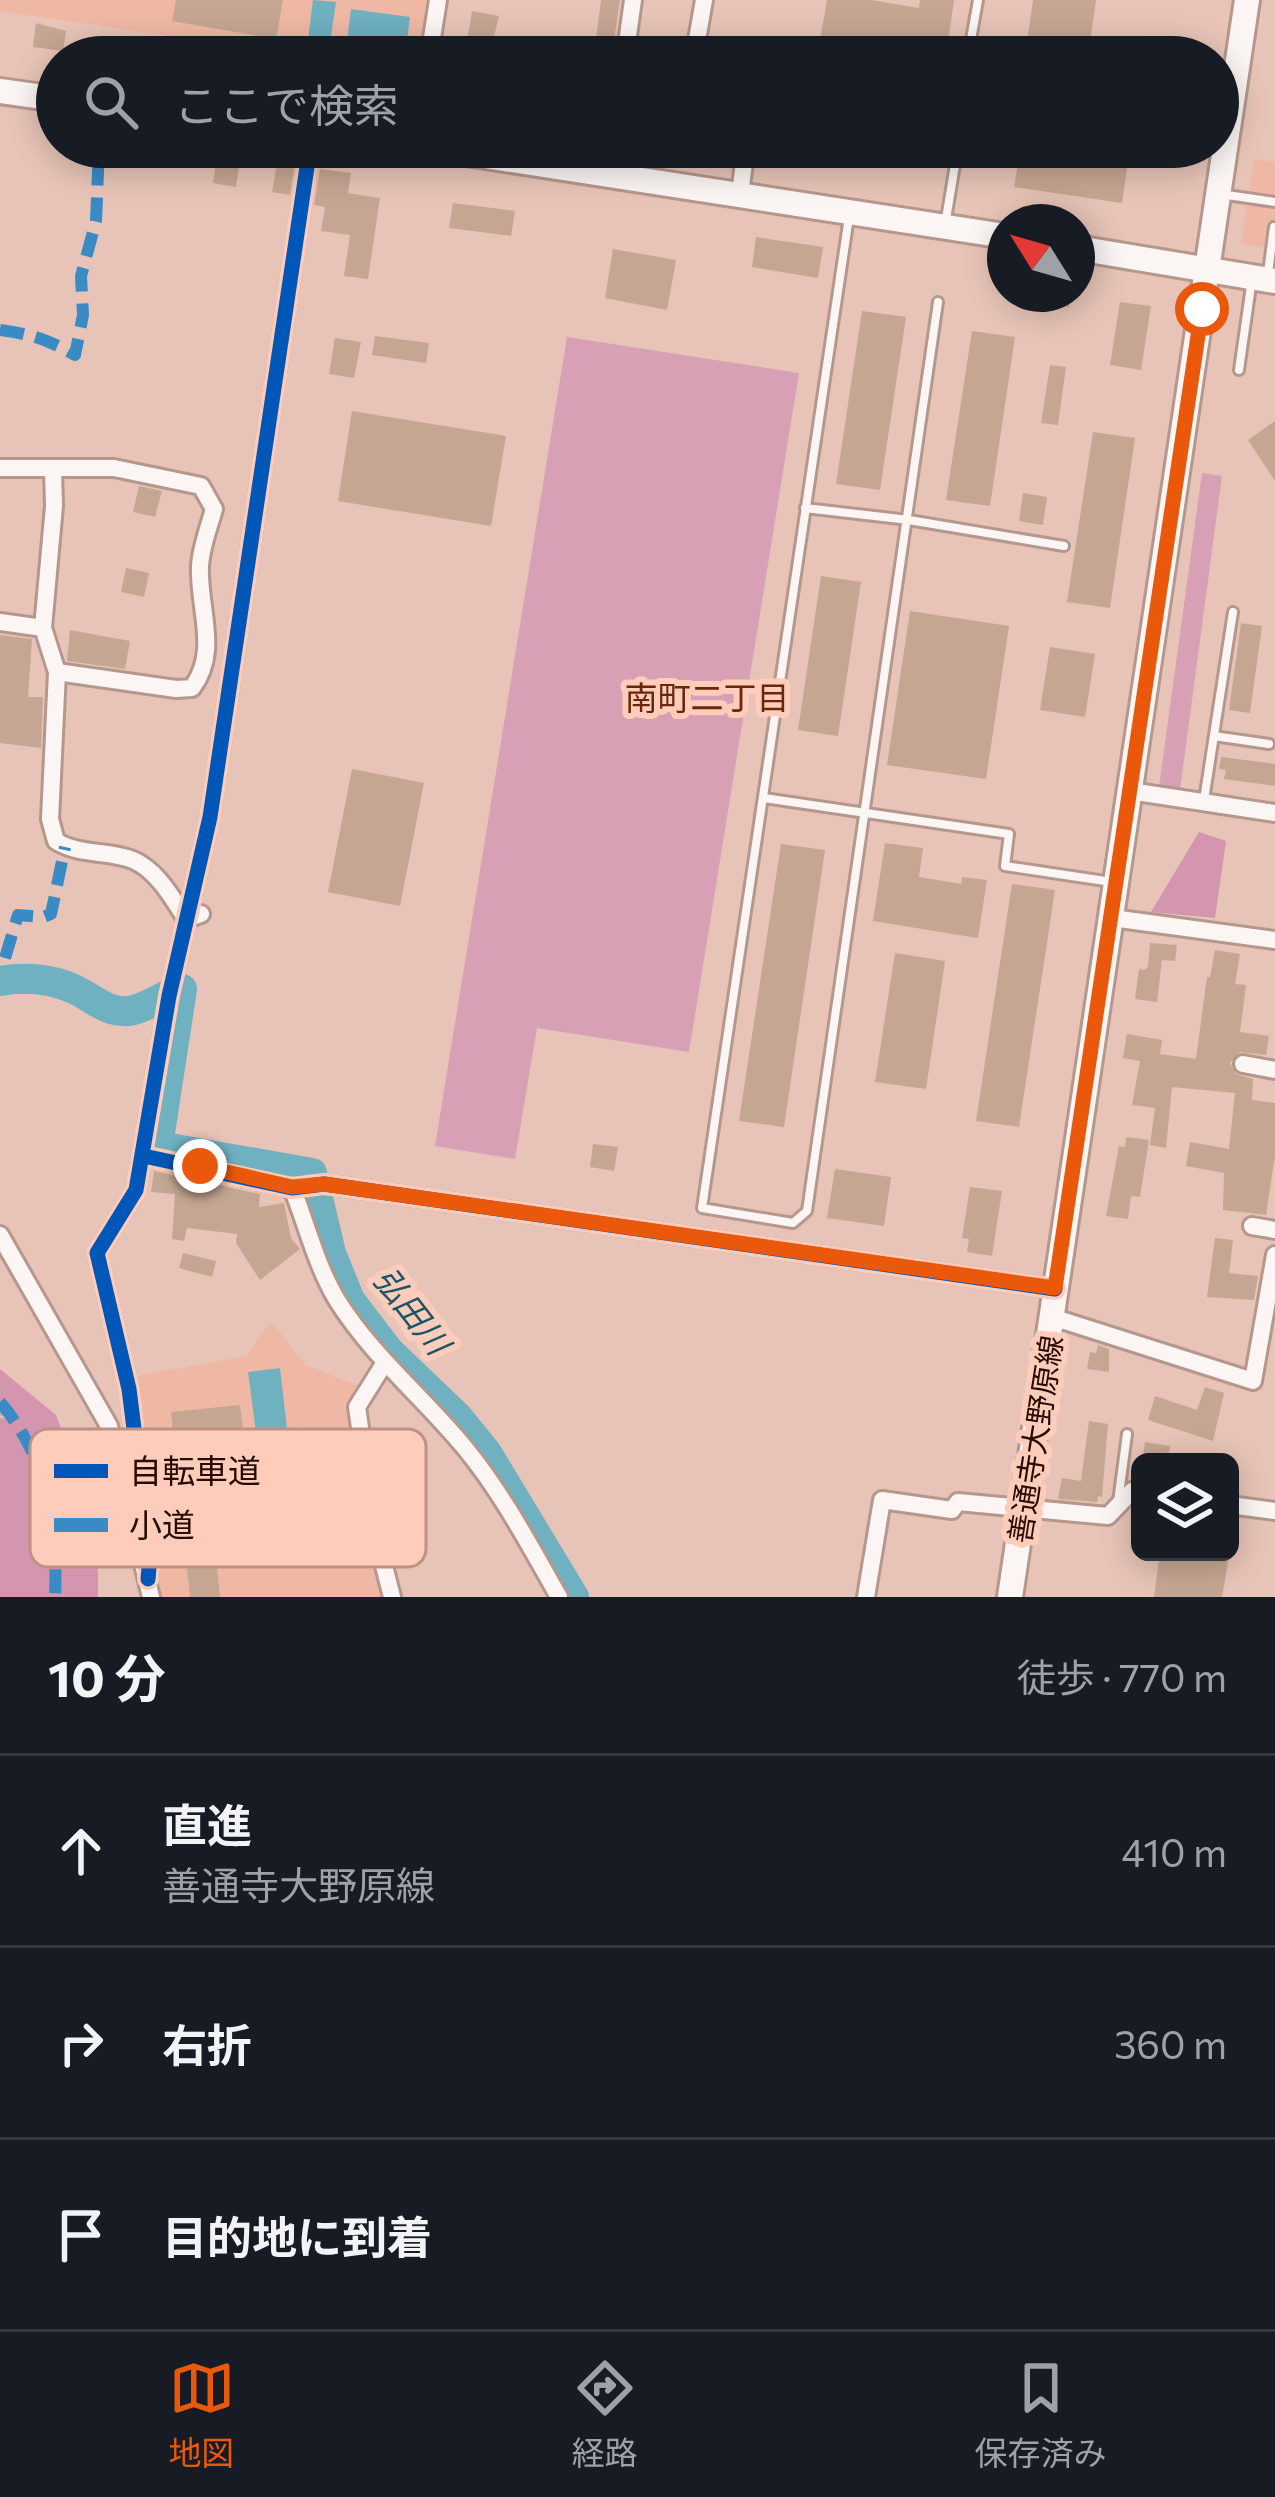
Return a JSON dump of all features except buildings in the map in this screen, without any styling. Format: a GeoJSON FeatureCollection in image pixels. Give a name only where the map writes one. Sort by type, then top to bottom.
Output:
{"type":"FeatureCollection","features":[{"type":"Feature","properties":{"kind":"main road","name":"善通寺大野原線"},"geometry":{"type":"LineString","coordinates":[[1239,55],[1247,0]]}},
{"type":"Feature","properties":{"kind":"main road"},"geometry":{"type":"LineString","coordinates":[[0,92],[36,96]]}},
{"type":"Feature","properties":{"kind":"main road"},"geometry":{"type":"LineString","coordinates":[[566,168],[987,233]]}},
{"type":"Feature","properties":{"kind":"main road","name":"善通寺大野原線"},"geometry":{"type":"LineString","coordinates":[[1010,1597],[1223,168]]}},
{"type":"Feature","properties":{"kind":"main road"},"geometry":{"type":"LineString","coordinates":[[1095,251],[1265,280]]}},
{"type":"Feature","properties":{"kind":"street"},"geometry":{"type":"LineString","coordinates":[[432,36],[438,0]]}},
{"type":"Feature","properties":{"kind":"street"},"geometry":{"type":"LineString","coordinates":[[628,36],[633,0]]}},
{"type":"Feature","properties":{"kind":"street"},"geometry":{"type":"LineString","coordinates":[[698,36],[704,0]]}},
{"type":"Feature","properties":{"kind":"street"},"geometry":{"type":"LineString","coordinates":[[134,1429],[97,1253],[136,1190],[154,1072],[194,917],[307,168]]}},
{"type":"Feature","properties":{"kind":"street"},"geometry":{"type":"LineString","coordinates":[[606,174],[607,168]]}},
{"type":"Feature","properties":{"kind":"street"},"geometry":{"type":"LineString","coordinates":[[740,194],[743,168]]}},
{"type":"Feature","properties":{"kind":"street"},"geometry":{"type":"LineString","coordinates":[[0,468],[113,468],[201,486],[214,509],[200,565],[207,642],[203,672],[191,688],[57,671]]}},
{"type":"Feature","properties":{"kind":"street"},"geometry":{"type":"LineString","coordinates":[[52,469],[54,506],[44,628],[57,671],[50,819],[56,842],[68,849],[135,860],[194,917]]}},
{"type":"Feature","properties":{"kind":"street"},"geometry":{"type":"LineString","coordinates":[[0,622],[44,628]]}},
{"type":"Feature","properties":{"kind":"street"},"geometry":{"type":"LineString","coordinates":[[1130,791],[1275,813]]}},
{"type":"Feature","properties":{"kind":"street"},"geometry":{"type":"LineString","coordinates":[[1112,918],[1275,940]]}},
{"type":"Feature","properties":{"kind":"street"},"geometry":{"type":"LineString","coordinates":[[1243,1064],[1275,1070]]}},
{"type":"Feature","properties":{"kind":"street"},"geometry":{"type":"LineString","coordinates":[[144,1156],[297,1187],[324,1184],[1055,1288]]}},
{"type":"Feature","properties":{"kind":"street"},"geometry":{"type":"LineString","coordinates":[[297,1187],[314,1256],[337,1299],[384,1364],[465,1448],[560,1597]]}},
{"type":"Feature","properties":{"kind":"street"},"geometry":{"type":"LineString","coordinates":[[1252,1226],[1275,1230]]}},
{"type":"Feature","properties":{"kind":"street"},"geometry":{"type":"LineString","coordinates":[[0,1235],[110,1429]]}},
{"type":"Feature","properties":{"kind":"street"},"geometry":{"type":"LineString","coordinates":[[1052,1317],[1253,1381],[1270,1313],[1275,1255]]}},
{"type":"Feature","properties":{"kind":"street"},"geometry":{"type":"LineString","coordinates":[[360,1429],[357,1407],[384,1364]]}},
{"type":"Feature","properties":{"kind":"street"},"geometry":{"type":"LineString","coordinates":[[866,1597],[882,1500],[952,1510],[958,1502],[1108,1516],[1131,1492]]}},
{"type":"Feature","properties":{"kind":"street"},"geometry":{"type":"LineString","coordinates":[[1239,1506],[1275,1511]]}},
{"type":"Feature","properties":{"kind":"street"},"geometry":{"type":"LineString","coordinates":[[384,1567],[392,1597]]}},
{"type":"Feature","properties":{"kind":"lane"},"geometry":{"type":"LineString","coordinates":[[972,36],[978,0]]}},
{"type":"Feature","properties":{"kind":"lane"},"geometry":{"type":"LineString","coordinates":[[945,226],[955,168]]}},
{"type":"Feature","properties":{"kind":"lane"},"geometry":{"type":"LineString","coordinates":[[1219,194],[1275,202]]}},
{"type":"Feature","properties":{"kind":"lane"},"geometry":{"type":"LineString","coordinates":[[849,211],[702,1208],[793,1223],[807,1211],[938,302]]}},
{"type":"Feature","properties":{"kind":"lane"},"geometry":{"type":"LineString","coordinates":[[1239,370],[1265,280],[1275,215]]}},
{"type":"Feature","properties":{"kind":"lane"},"geometry":{"type":"LineString","coordinates":[[805,508],[1064,546]]}},
{"type":"Feature","properties":{"kind":"lane"},"geometry":{"type":"LineString","coordinates":[[1203,803],[1234,612]]}},
{"type":"Feature","properties":{"kind":"lane"},"geometry":{"type":"LineString","coordinates":[[1214,736],[1269,744]]}},
{"type":"Feature","properties":{"kind":"lane"},"geometry":{"type":"LineString","coordinates":[[764,798],[1010,834],[1005,866],[1116,883]]}},
{"type":"Feature","properties":{"kind":"lane"},"geometry":{"type":"LineString","coordinates":[[1118,1503],[1127,1434]]}},
{"type":"Feature","properties":{"kind":"path"},"geometry":{"type":"LineString","coordinates":[[0,1417],[12,1416]]}},
{"type":"Feature","properties":{"kind":"shaded area"},"geometry":{"type":"Polygon","coordinates":[[[0,0],[429,0],[425,36],[168,36],[0,11],[0,0]]]}},
{"type":"Feature","properties":{"kind":"shaded area"},"geometry":{"type":"Polygon","coordinates":[[[1254,159],[1275,162],[1275,248],[1241,244],[1254,159]]]}},
{"type":"Feature","properties":{"kind":"shaded area"},"geometry":{"type":"Polygon","coordinates":[[[567,337],[799,373],[689,1052],[537,1028],[515,1159],[435,1146],[567,337]]]}},
{"type":"Feature","properties":{"kind":"shaded area"},"geometry":{"type":"Polygon","coordinates":[[[1202,473],[1222,476],[1180,790],[1159,787],[1202,473]]]}},
{"type":"Feature","properties":{"kind":"shaded area"},"geometry":{"type":"Polygon","coordinates":[[[1199,832],[1226,841],[1215,918],[1151,912],[1199,832]]]}},
{"type":"Feature","properties":{"kind":"shaded area"},"geometry":{"type":"Polygon","coordinates":[[[271,1321],[306,1365],[359,1386],[347,1402],[350,1429],[142,1429],[136,1376],[246,1356],[271,1321]]]}},
{"type":"Feature","properties":{"kind":"shaded area"},"geometry":{"type":"Polygon","coordinates":[[[0,1369],[56,1415],[61,1429],[30,1429],[30,1567],[98,1567],[98,1597],[0,1597],[0,1369]]]}},
{"type":"Feature","properties":{"kind":"shaded area"},"geometry":{"type":"Polygon","coordinates":[[[156,1567],[378,1567],[385,1597],[159,1597],[156,1567]]]}},
{"type":"Feature","properties":{"kind":"water"},"geometry":{"type":"Polygon","coordinates":[[[313,0],[336,2],[331,36],[308,36],[313,0]]]}},
{"type":"Feature","properties":{"kind":"water"},"geometry":{"type":"Polygon","coordinates":[[[351,9],[410,17],[408,36],[348,36],[351,9]]]}},
{"type":"Feature","properties":{"kind":"water"},"geometry":{"type":"Polygon","coordinates":[[[280,1368],[287,1428],[256,1429],[248,1372],[280,1368]]]}},
{"type":"Feature","properties":{"kind":"waterway","name":"弘田川"},"geometry":{"type":"LineString","coordinates":[[0,981],[58,983],[121,1011],[182,989],[158,1146],[312,1173],[331,1253],[350,1300],[389,1351],[457,1416],[487,1453],[574,1597]]}},
{"type":"Feature","properties":{"kind":"marked path"},"geometry":{"type":"LineString","coordinates":[[0,330],[39,338],[75,355],[83,315],[81,276],[96,221],[98,168]]}},
{"type":"Feature","properties":{"kind":"marked path"},"geometry":{"type":"LineString","coordinates":[[5,958],[18,915],[51,914],[65,847]]}},
{"type":"Feature","properties":{"kind":"marked path"},"geometry":{"type":"LineString","coordinates":[[0,1402],[30,1448]]}},
{"type":"Feature","properties":{"kind":"marked path"},"geometry":{"type":"LineString","coordinates":[[54,1567],[55,1597]]}},
{"type":"Feature","properties":{"kind":"cycle path"},"geometry":{"type":"LineString","coordinates":[[134,1429],[97,1253],[136,1190],[169,996],[210,817],[307,168]]}},
{"type":"Feature","properties":{"kind":"cycle path"},"geometry":{"type":"LineString","coordinates":[[144,1156],[292,1188],[324,1184],[1055,1289]]}},
{"type":"Feature","properties":{"kind":"cycle path"},"geometry":{"type":"LineString","coordinates":[[148,1579],[149,1567]]}},
{"type":"Feature","properties":{"kind":"district","name":"南町二丁目"},"geometry":{"type":"Point","coordinates":[707,696]}},
{"type":"Feature","properties":{"kind":"route"},"geometry":{"type":"LineString","coordinates":[[200,1166],[292,1187],[324,1184],[1055,1288],[1202,309]]}}]}
